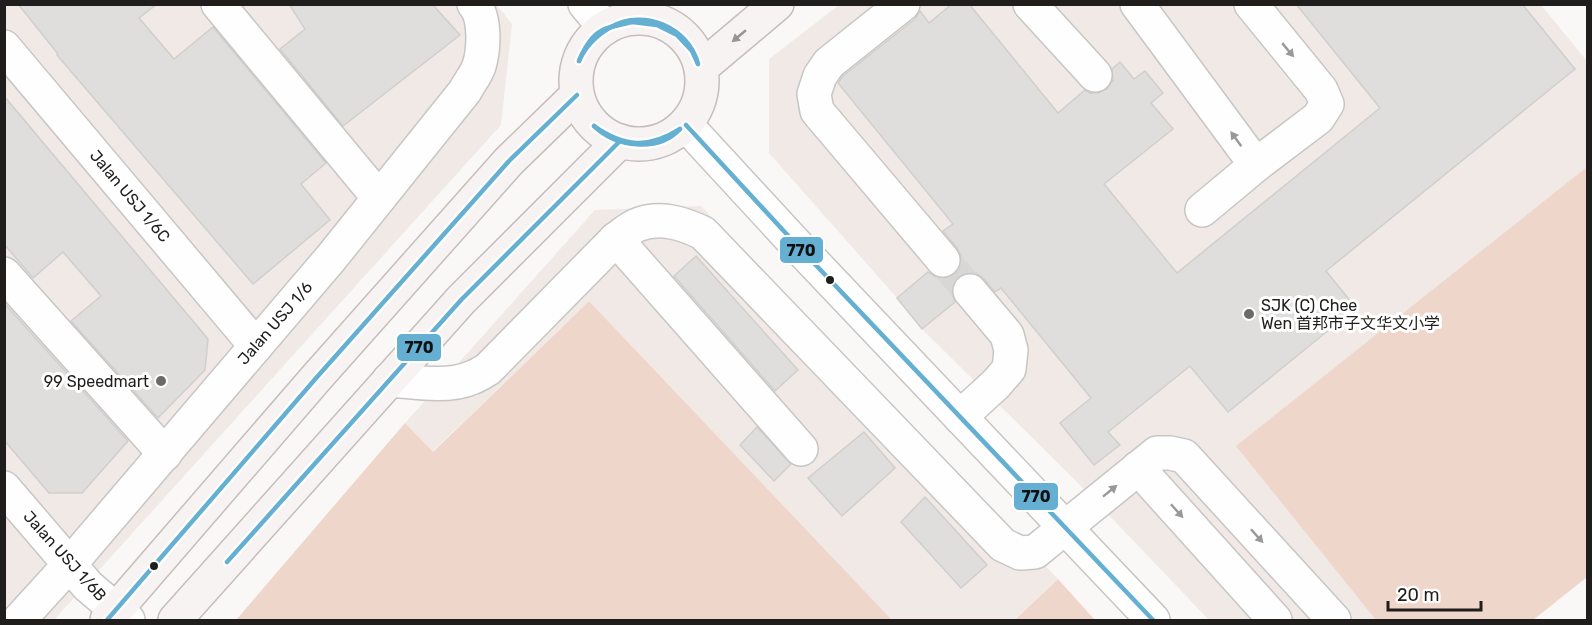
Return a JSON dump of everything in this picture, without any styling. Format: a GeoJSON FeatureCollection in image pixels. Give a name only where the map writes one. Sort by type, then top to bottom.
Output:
{"type":"FeatureCollection","features":[{"type":"Feature","properties":{"kind":"main road"},"geometry":{"type":"LineString","coordinates":[[701,68],[777,4]]}},
{"type":"Feature","properties":{"kind":"main road"},"geometry":{"type":"LineString","coordinates":[[673,13],[676,30],[696,53],[701,68],[703,83],[695,112],[686,125],[672,136],[655,143],[638,145],[605,135],[592,124],[583,111],[577,95],[575,76],[580,57],[590,40],[595,16],[618,21],[673,13]]}},
{"type":"Feature","properties":{"kind":"main road"},"geometry":{"type":"LineString","coordinates":[[117,617],[317,377],[509,161],[577,95]]}},
{"type":"Feature","properties":{"kind":"main road"},"geometry":{"type":"LineString","coordinates":[[189,616],[389,380],[461,300],[620,141]]}},
{"type":"Feature","properties":{"kind":"street"},"geometry":{"type":"LineString","coordinates":[[218,4],[379,198]]}},
{"type":"Feature","properties":{"kind":"street","name":"Jalan USJ 1/6"},"geometry":{"type":"LineString","coordinates":[[19,621],[165,454],[331,258],[465,92],[479,66],[484,34],[474,4]]}},
{"type":"Feature","properties":{"kind":"street"},"geometry":{"type":"LineString","coordinates":[[903,4],[829,63],[820,76],[814,94],[818,111],[943,260]]}},
{"type":"Feature","properties":{"kind":"street"},"geometry":{"type":"LineString","coordinates":[[1030,4],[1095,75]]}},
{"type":"Feature","properties":{"kind":"street"},"geometry":{"type":"LineString","coordinates":[[1137,4],[1256,165]]}},
{"type":"Feature","properties":{"kind":"street"},"geometry":{"type":"LineString","coordinates":[[1202,210],[1318,118],[1327,104],[1321,90],[1251,4]]}},
{"type":"Feature","properties":{"kind":"street","name":"Jalan USJ 1/6C"},"geometry":{"type":"LineString","coordinates":[[4,47],[256,346]]}},
{"type":"Feature","properties":{"kind":"street"},"geometry":{"type":"LineString","coordinates":[[686,125],[1153,621]]}},
{"type":"Feature","properties":{"kind":"street"},"geometry":{"type":"LineString","coordinates":[[389,380],[446,383],[470,379],[488,369],[616,239],[636,226],[658,220],[683,224],[703,233],[1003,545],[1020,553],[1035,552],[1157,453],[1184,456],[1334,621]]}},
{"type":"Feature","properties":{"kind":"street"},"geometry":{"type":"LineString","coordinates":[[616,239],[801,449]]}},
{"type":"Feature","properties":{"kind":"street"},"geometry":{"type":"LineString","coordinates":[[4,274],[165,454]]}},
{"type":"Feature","properties":{"kind":"street"},"geometry":{"type":"LineString","coordinates":[[960,417],[1009,369],[1011,350],[1007,335],[970,291]]}},
{"type":"Feature","properties":{"kind":"street"},"geometry":{"type":"LineString","coordinates":[[1138,468],[1275,621]]}},
{"type":"Feature","properties":{"kind":"street","name":"Jalan USJ 1/6B"},"geometry":{"type":"LineString","coordinates":[[4,488],[117,617]]}},
{"type":"Feature","properties":{"kind":"shaded area"},"geometry":{"type":"Polygon","coordinates":[[[496,4],[512,24],[501,125],[54,620],[5,620],[4,5],[496,4]]]}},
{"type":"Feature","properties":{"kind":"shaded area","name":"SJK (C) Chee Wen 首邦市子文华文小学"},"geometry":{"type":"Polygon","coordinates":[[[839,5],[1541,5],[1587,61],[1587,577],[1533,620],[1209,620],[1084,489],[922,329],[769,153],[769,59],[839,5]]]}},
{"type":"Feature","properties":{"kind":"shaded area"},"geometry":{"type":"Polygon","coordinates":[[[1587,167],[1587,577],[1533,620],[1376,620],[1236,446],[1587,167]]]}},
{"type":"Feature","properties":{"kind":"shaded area"},"geometry":{"type":"Polygon","coordinates":[[[701,206],[1058,579],[1015,620],[892,620],[589,301],[432,452],[405,423],[595,210],[701,206]]]}},
{"type":"Feature","properties":{"kind":"shaded area"},"geometry":{"type":"Polygon","coordinates":[[[589,301],[892,620],[236,620],[405,423],[433,452],[589,301]]]}},
{"type":"Feature","properties":{"kind":"shaded area"},"geometry":{"type":"Polygon","coordinates":[[[1058,579],[1095,620],[1015,620],[1058,579]]]}},
{"type":"Feature","properties":{"kind":"building"},"geometry":{"type":"Polygon","coordinates":[[[18,4],[157,4],[139,18],[174,59],[213,27],[326,163],[301,184],[330,220],[253,284],[57,55],[18,4]]]}},
{"type":"Feature","properties":{"kind":"building"},"geometry":{"type":"Polygon","coordinates":[[[289,4],[432,4],[460,35],[343,126],[280,49],[305,29],[289,4]]]}},
{"type":"Feature","properties":{"kind":"building"},"geometry":{"type":"Polygon","coordinates":[[[952,4],[969,4],[1058,113],[1085,90],[1098,93],[1107,89],[1113,80],[1112,69],[1120,62],[1134,79],[1145,71],[1163,93],[1151,103],[1173,129],[1104,184],[1177,273],[1380,108],[1296,4],[1522,4],[1575,69],[1326,271],[1356,308],[1228,412],[1190,366],[1108,432],[1120,445],[1094,465],[1060,423],[1091,398],[1001,288],[995,292],[976,273],[958,276],[952,285],[955,302],[922,329],[897,298],[928,272],[936,277],[946,278],[956,274],[961,266],[961,256],[943,231],[953,224],[838,83],[843,76],[915,19],[920,11],[929,23],[952,4]]]}},
{"type":"Feature","properties":{"kind":"building"},"geometry":{"type":"Polygon","coordinates":[[[4,96],[208,339],[205,370],[158,418],[71,321],[101,296],[63,252],[33,278],[4,244],[4,96]]]}},
{"type":"Feature","properties":{"kind":"building"},"geometry":{"type":"Polygon","coordinates":[[[696,256],[798,370],[775,391],[674,276],[696,256]]]}},
{"type":"Feature","properties":{"kind":"building"},"geometry":{"type":"Polygon","coordinates":[[[4,303],[128,441],[82,493],[49,493],[4,440],[4,303]]]}},
{"type":"Feature","properties":{"kind":"building"},"geometry":{"type":"Polygon","coordinates":[[[757,427],[791,464],[774,481],[740,445],[757,427]]]}},
{"type":"Feature","properties":{"kind":"building"},"geometry":{"type":"Polygon","coordinates":[[[864,432],[895,468],[842,516],[808,478],[864,432]]]}},
{"type":"Feature","properties":{"kind":"building"},"geometry":{"type":"Polygon","coordinates":[[[925,497],[987,565],[961,588],[901,522],[925,497]]]}},
{"type":"Feature","properties":{"kind":"tunnel"},"geometry":{"type":"LineString","coordinates":[[943,260],[970,291]]}},
{"type":"Feature","properties":{"kind":"transit line","name":"770"},"geometry":{"type":"LineString","coordinates":[[611,27],[637,20],[664,25],[685,40],[698,64]]}},
{"type":"Feature","properties":{"kind":"transit line","name":"770"},"geometry":{"type":"LineString","coordinates":[[611,27],[632,22],[657,25],[677,35],[692,51],[698,64]]}},
{"type":"Feature","properties":{"kind":"transit line","name":"770"},"geometry":{"type":"LineString","coordinates":[[579,61],[591,40],[600,31],[611,27]]}},
{"type":"Feature","properties":{"kind":"transit line","name":"770"},"geometry":{"type":"LineString","coordinates":[[579,61],[592,41],[611,27]]}},
{"type":"Feature","properties":{"kind":"transit line","name":"770"},"geometry":{"type":"LineString","coordinates":[[107,620],[317,377],[509,161],[577,95]]}},
{"type":"Feature","properties":{"kind":"transit line","name":"770"},"geometry":{"type":"LineString","coordinates":[[686,125],[1153,620]]}},
{"type":"Feature","properties":{"kind":"transit line","name":"770"},"geometry":{"type":"LineString","coordinates":[[594,126],[616,138],[637,143],[658,140],[680,129]]}},
{"type":"Feature","properties":{"kind":"transit line","name":"770"},"geometry":{"type":"LineString","coordinates":[[594,126],[614,139],[637,144],[660,142],[671,137],[680,129]]}},
{"type":"Feature","properties":{"kind":"transit line","name":"770"},"geometry":{"type":"LineString","coordinates":[[227,562],[461,300],[620,141]]}},
{"type":"Feature","properties":{"kind":"place","name":"SJK (C) Chee Wen 首邦市子文华文小学"},"geometry":{"type":"Point","coordinates":[1249,314]}},
{"type":"Feature","properties":{"kind":"place","name":"99 Speedmart"},"geometry":{"type":"Point","coordinates":[161,381]}}]}
